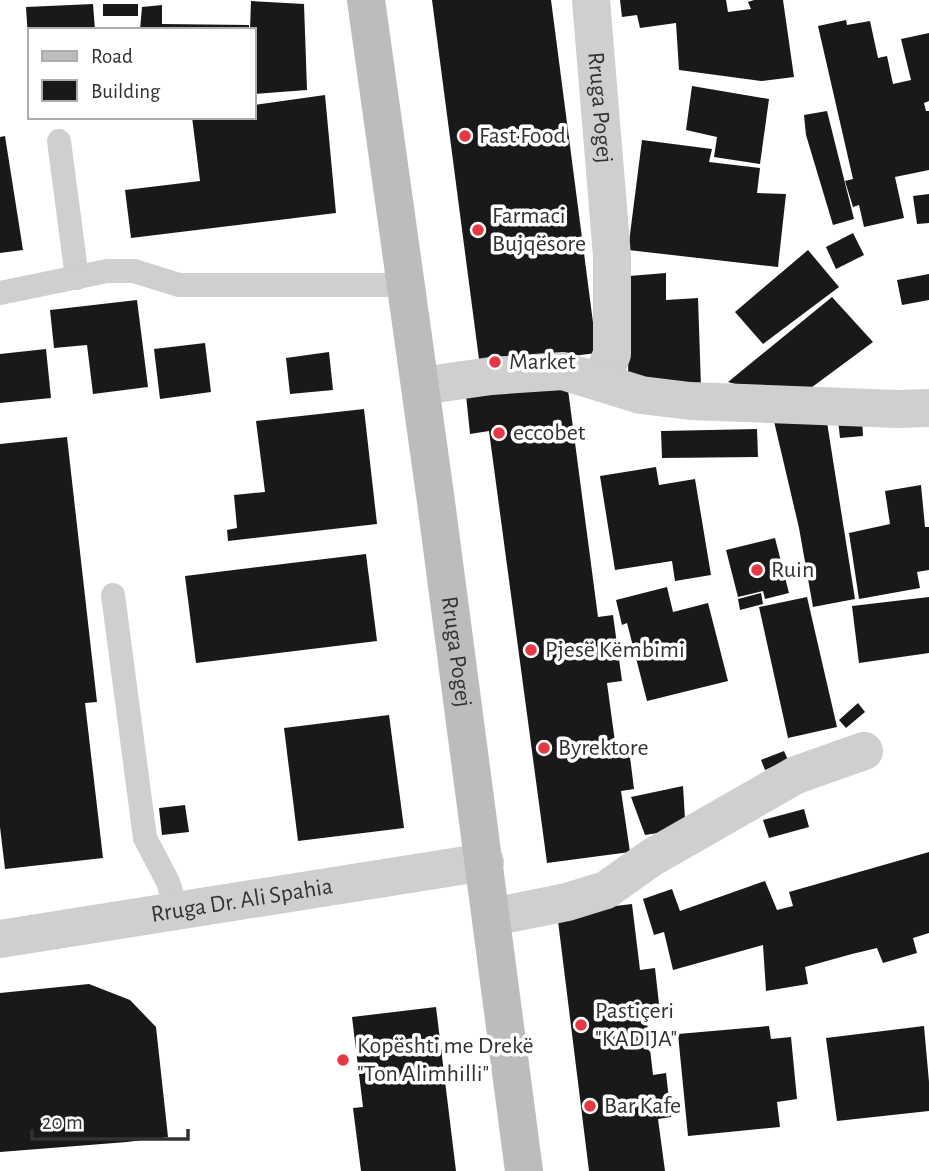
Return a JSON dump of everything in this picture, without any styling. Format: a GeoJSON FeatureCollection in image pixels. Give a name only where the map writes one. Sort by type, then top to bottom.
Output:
{"type":"FeatureCollection","features":[{"type":"Feature","properties":{"kind":"main road","name":"Rruga Pogej"},"geometry":{"type":"LineString","coordinates":[[366,0],[421,386],[524,1171]]}},
{"type":"Feature","properties":{"kind":"street","name":"Rruga Pogej"},"geometry":{"type":"LineString","coordinates":[[591,0],[612,256],[612,354],[601,381]]}},
{"type":"Feature","properties":{"kind":"street"},"geometry":{"type":"LineString","coordinates":[[421,386],[491,376],[563,371],[641,395],[690,401],[929,408]]}},
{"type":"Feature","properties":{"kind":"street"},"geometry":{"type":"LineString","coordinates":[[492,917],[567,902],[606,890],[651,858],[796,775],[864,751]]}},
{"type":"Feature","properties":{"kind":"street","name":"Rruga Dr. Ali Spahia"},"geometry":{"type":"LineString","coordinates":[[0,939],[485,862]]}},
{"type":"Feature","properties":{"kind":"lane"},"geometry":{"type":"LineString","coordinates":[[60,142],[76,278]]}},
{"type":"Feature","properties":{"kind":"lane"},"geometry":{"type":"LineString","coordinates":[[0,293],[107,271],[134,271],[179,285],[407,285]]}},
{"type":"Feature","properties":{"kind":"lane"},"geometry":{"type":"LineString","coordinates":[[113,595],[145,838],[168,882],[177,911]]}},
{"type":"Feature","properties":{"kind":"building"},"geometry":{"type":"Polygon","coordinates":[[[432,0],[551,0],[597,353],[480,367],[432,0]]]}},
{"type":"Feature","properties":{"kind":"building"},"geometry":{"type":"Polygon","coordinates":[[[620,0],[726,0],[728,12],[751,9],[748,2],[754,0],[783,0],[794,77],[761,81],[679,70],[676,23],[640,28],[637,15],[622,17],[620,0]]]}},
{"type":"Feature","properties":{"kind":"building"},"geometry":{"type":"Polygon","coordinates":[[[251,1],[304,4],[307,90],[256,94],[256,28],[250,28],[251,1]]]}},
{"type":"Feature","properties":{"kind":"building"},"geometry":{"type":"Polygon","coordinates":[[[93,4],[95,28],[28,28],[28,38],[26,7],[93,4]]]}},
{"type":"Feature","properties":{"kind":"building"},"geometry":{"type":"Polygon","coordinates":[[[103,4],[138,4],[138,16],[103,16],[103,4]]]}},
{"type":"Feature","properties":{"kind":"building"},"geometry":{"type":"Polygon","coordinates":[[[162,5],[162,24],[249,25],[249,28],[140,28],[142,7],[162,5]]]}},
{"type":"Feature","properties":{"kind":"building"},"geometry":{"type":"Polygon","coordinates":[[[846,20],[847,25],[870,21],[878,58],[887,56],[893,84],[911,80],[901,39],[929,33],[929,101],[924,103],[926,111],[929,111],[929,170],[895,177],[904,218],[864,227],[859,205],[853,207],[845,181],[853,179],[818,26],[846,20]]]}},
{"type":"Feature","properties":{"kind":"building"},"geometry":{"type":"Polygon","coordinates":[[[692,86],[769,99],[760,164],[714,157],[717,137],[686,130],[692,86]]]}},
{"type":"Feature","properties":{"kind":"building"},"geometry":{"type":"Polygon","coordinates":[[[325,95],[336,213],[131,238],[125,190],[200,181],[192,119],[256,119],[256,105],[325,95]]]}},
{"type":"Feature","properties":{"kind":"building"},"geometry":{"type":"Polygon","coordinates":[[[827,111],[854,219],[833,225],[806,135],[804,115],[827,111]]]}},
{"type":"Feature","properties":{"kind":"building"},"geometry":{"type":"Polygon","coordinates":[[[5,136],[23,250],[0,253],[0,137],[5,136]]]}},
{"type":"Feature","properties":{"kind":"building"},"geometry":{"type":"Polygon","coordinates":[[[642,140],[712,149],[709,162],[760,168],[757,193],[786,194],[778,267],[628,250],[642,140]]]}},
{"type":"Feature","properties":{"kind":"building"},"geometry":{"type":"Polygon","coordinates":[[[929,194],[929,223],[917,224],[913,196],[929,194]]]}},
{"type":"Feature","properties":{"kind":"building"},"geometry":{"type":"Polygon","coordinates":[[[853,233],[864,255],[836,269],[826,247],[853,233]]]}},
{"type":"Feature","properties":{"kind":"building"},"geometry":{"type":"Polygon","coordinates":[[[808,250],[839,287],[763,344],[735,312],[808,250]]]}},
{"type":"Feature","properties":{"kind":"building"},"geometry":{"type":"Polygon","coordinates":[[[666,273],[666,300],[698,298],[701,387],[628,384],[629,276],[666,273]]]}},
{"type":"Feature","properties":{"kind":"building"},"geometry":{"type":"Polygon","coordinates":[[[929,274],[929,300],[902,305],[897,280],[929,274]]]}},
{"type":"Feature","properties":{"kind":"building"},"geometry":{"type":"Polygon","coordinates":[[[832,297],[873,342],[800,396],[781,397],[728,382],[832,297]]]}},
{"type":"Feature","properties":{"kind":"building"},"geometry":{"type":"Polygon","coordinates":[[[137,300],[148,387],[93,394],[87,345],[54,348],[50,310],[137,300]]]}},
{"type":"Feature","properties":{"kind":"building"},"geometry":{"type":"Polygon","coordinates":[[[205,343],[211,392],[160,399],[154,349],[205,343]]]}},
{"type":"Feature","properties":{"kind":"building"},"geometry":{"type":"Polygon","coordinates":[[[46,349],[51,398],[0,403],[0,354],[46,349]]]}},
{"type":"Feature","properties":{"kind":"building"},"geometry":{"type":"Polygon","coordinates":[[[329,352],[333,390],[290,394],[286,358],[329,352]]]}},
{"type":"Feature","properties":{"kind":"building"},"geometry":{"type":"Polygon","coordinates":[[[567,382],[598,617],[613,615],[622,681],[607,683],[615,742],[628,741],[634,789],[621,791],[630,852],[547,863],[489,431],[470,434],[466,395],[567,382]]]}},
{"type":"Feature","properties":{"kind":"building"},"geometry":{"type":"Polygon","coordinates":[[[364,409],[377,524],[228,541],[227,530],[237,528],[234,495],[265,492],[256,421],[364,409]]]}},
{"type":"Feature","properties":{"kind":"building"},"geometry":{"type":"Polygon","coordinates":[[[826,416],[855,599],[813,607],[799,528],[773,417],[826,416]]]}},
{"type":"Feature","properties":{"kind":"building"},"geometry":{"type":"Polygon","coordinates":[[[862,418],[863,436],[840,438],[838,420],[862,418]]]}},
{"type":"Feature","properties":{"kind":"building"},"geometry":{"type":"Polygon","coordinates":[[[757,429],[758,457],[662,458],[661,431],[757,429]]]}},
{"type":"Feature","properties":{"kind":"building"},"geometry":{"type":"Polygon","coordinates":[[[67,437],[97,702],[85,703],[103,858],[5,869],[0,827],[0,444],[67,437]]]}},
{"type":"Feature","properties":{"kind":"building"},"geometry":{"type":"Polygon","coordinates":[[[656,467],[659,485],[695,479],[711,575],[675,581],[672,561],[615,570],[600,476],[656,467]]]}},
{"type":"Feature","properties":{"kind":"building"},"geometry":{"type":"Polygon","coordinates":[[[921,485],[925,527],[929,527],[929,570],[917,572],[920,588],[859,599],[849,533],[890,524],[885,491],[921,485]]]}},
{"type":"Feature","properties":{"kind":"building","name":"Ruin"},"geometry":{"type":"Polygon","coordinates":[[[775,538],[789,593],[765,599],[763,591],[738,597],[726,550],[775,538]]]}},
{"type":"Feature","properties":{"kind":"building"},"geometry":{"type":"Polygon","coordinates":[[[366,554],[377,641],[196,663],[185,576],[366,554]]]}},
{"type":"Feature","properties":{"kind":"building"},"geometry":{"type":"Polygon","coordinates":[[[667,587],[673,612],[708,603],[728,681],[647,701],[627,623],[622,625],[616,600],[667,587]]]}},
{"type":"Feature","properties":{"kind":"building"},"geometry":{"type":"Polygon","coordinates":[[[761,593],[763,604],[740,610],[738,599],[761,593]]]}},
{"type":"Feature","properties":{"kind":"building"},"geometry":{"type":"Polygon","coordinates":[[[807,597],[837,727],[788,738],[759,607],[807,597]]]}},
{"type":"Feature","properties":{"kind":"building"},"geometry":{"type":"Polygon","coordinates":[[[929,597],[929,653],[859,663],[852,606],[929,597]]]}},
{"type":"Feature","properties":{"kind":"building"},"geometry":{"type":"Polygon","coordinates":[[[858,703],[865,712],[846,728],[839,720],[858,703]]]}},
{"type":"Feature","properties":{"kind":"building"},"geometry":{"type":"Polygon","coordinates":[[[389,715],[404,828],[298,841],[284,728],[389,715]]]}},
{"type":"Feature","properties":{"kind":"building"},"geometry":{"type":"Polygon","coordinates":[[[784,751],[788,760],[765,770],[761,760],[784,751]]]}},
{"type":"Feature","properties":{"kind":"building"},"geometry":{"type":"Polygon","coordinates":[[[683,786],[685,819],[671,831],[645,835],[631,797],[683,786]]]}},
{"type":"Feature","properties":{"kind":"building"},"geometry":{"type":"Polygon","coordinates":[[[185,805],[189,832],[162,835],[159,808],[185,805]]]}},
{"type":"Feature","properties":{"kind":"building"},"geometry":{"type":"Polygon","coordinates":[[[804,809],[809,827],[769,838],[763,820],[804,809]]]}},
{"type":"Feature","properties":{"kind":"building"},"geometry":{"type":"Polygon","coordinates":[[[929,852],[929,933],[913,938],[917,953],[883,963],[877,948],[852,954],[805,967],[808,984],[766,991],[763,945],[673,970],[664,932],[654,935],[643,899],[672,889],[680,911],[765,881],[777,910],[793,906],[789,892],[929,852]]]}},
{"type":"Feature","properties":{"kind":"building"},"geometry":{"type":"Polygon","coordinates":[[[632,904],[640,970],[655,968],[660,1013],[646,1014],[653,1075],[666,1073],[671,1117],[658,1119],[665,1171],[589,1171],[557,913],[632,904]]]}},
{"type":"Feature","properties":{"kind":"building"},"geometry":{"type":"Polygon","coordinates":[[[89,984],[130,1000],[156,1027],[168,1137],[0,1152],[0,993],[89,984]]]}},
{"type":"Feature","properties":{"kind":"building"},"geometry":{"type":"Polygon","coordinates":[[[436,1007],[456,1171],[361,1171],[353,1108],[363,1107],[352,1017],[436,1007]]]}},
{"type":"Feature","properties":{"kind":"building"},"geometry":{"type":"Polygon","coordinates":[[[769,1026],[771,1039],[791,1037],[797,1099],[777,1102],[780,1127],[688,1136],[678,1034],[769,1026]]]}},
{"type":"Feature","properties":{"kind":"building"},"geometry":{"type":"Polygon","coordinates":[[[924,1026],[929,1111],[837,1121],[826,1038],[924,1026]]]}},
{"type":"Feature","properties":{"kind":"place","name":"Fast Food"},"geometry":{"type":"Point","coordinates":[465,136]}},
{"type":"Feature","properties":{"kind":"place","name":"Farmaci Bujqësore"},"geometry":{"type":"Point","coordinates":[478,230]}},
{"type":"Feature","properties":{"kind":"place","name":"Market"},"geometry":{"type":"Point","coordinates":[495,362]}},
{"type":"Feature","properties":{"kind":"place","name":"eccobet"},"geometry":{"type":"Point","coordinates":[499,433]}},
{"type":"Feature","properties":{"kind":"place","name":"Ruin"},"geometry":{"type":"Point","coordinates":[757,570]}},
{"type":"Feature","properties":{"kind":"place","name":"Pjesë Këmbimi"},"geometry":{"type":"Point","coordinates":[531,650]}},
{"type":"Feature","properties":{"kind":"place","name":"Byrektore"},"geometry":{"type":"Point","coordinates":[544,748]}},
{"type":"Feature","properties":{"kind":"place","name":"Pastiçeri \"KADIJA\""},"geometry":{"type":"Point","coordinates":[581,1025]}},
{"type":"Feature","properties":{"kind":"place","name":"Kopështi me Drekë \"Ton Alimhilli\""},"geometry":{"type":"Point","coordinates":[343,1060]}},
{"type":"Feature","properties":{"kind":"place","name":"Bar Kafe"},"geometry":{"type":"Point","coordinates":[590,1106]}}]}
